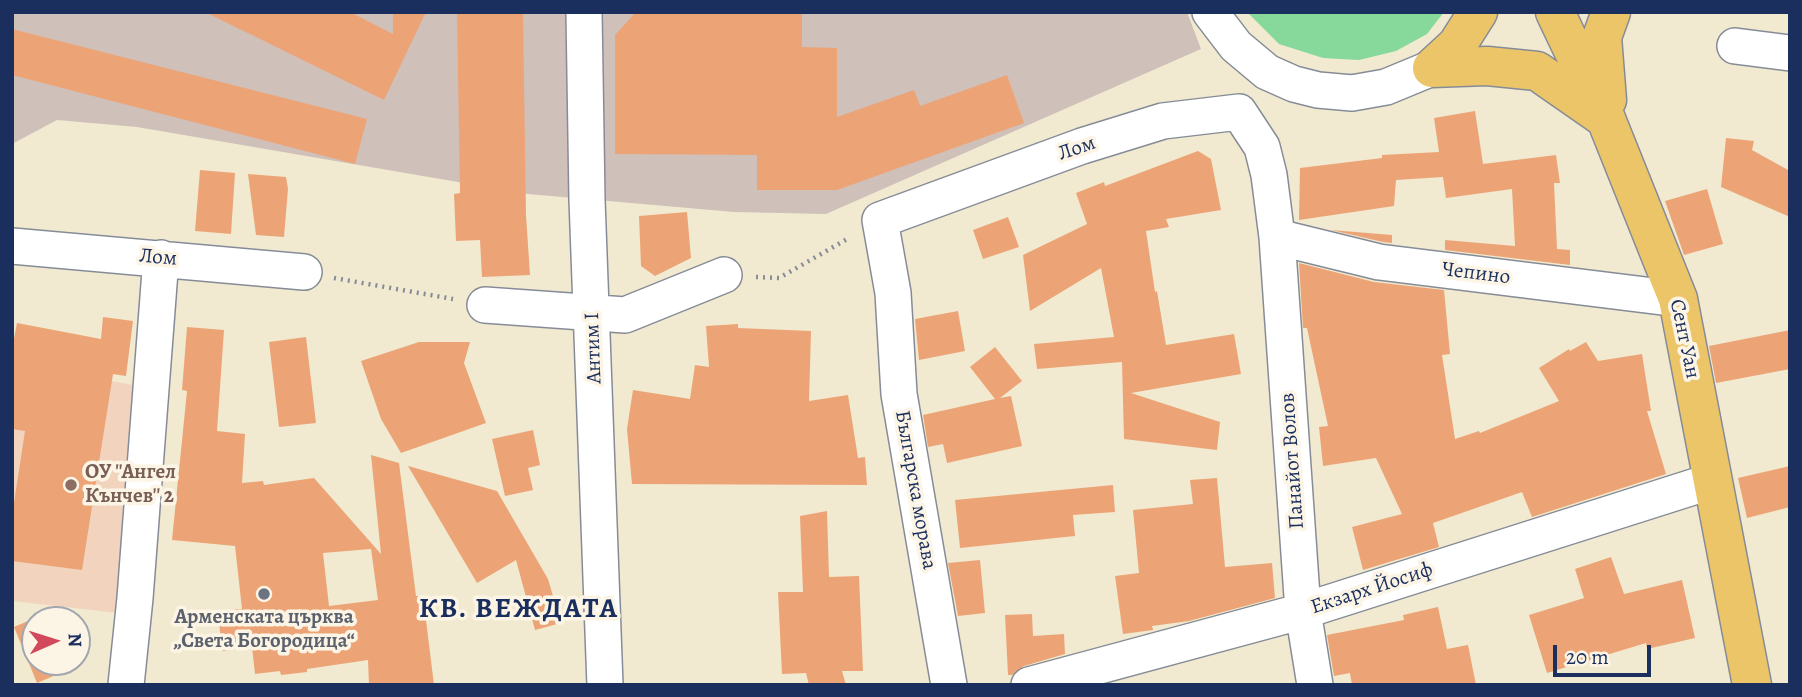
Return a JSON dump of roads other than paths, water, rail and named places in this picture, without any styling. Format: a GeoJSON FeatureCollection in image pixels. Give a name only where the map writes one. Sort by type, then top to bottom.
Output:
{"type":"FeatureCollection","features":[{"type":"Feature","properties":{"kind":"main road"},"geometry":{"type":"LineString","coordinates":[[1432,68],[1457,45],[1478,12]]}},
{"type":"Feature","properties":{"kind":"main road","name":"Сент Уан"},"geometry":{"type":"LineString","coordinates":[[1555,12],[1606,119],[1678,299],[1752,679]]}},
{"type":"Feature","properties":{"kind":"main road"},"geometry":{"type":"LineString","coordinates":[[1606,119],[1607,85],[1602,37],[1611,12]]}},
{"type":"Feature","properties":{"kind":"main road"},"geometry":{"type":"LineString","coordinates":[[1432,68],[1487,66],[1537,71],[1606,119]]}},
{"type":"Feature","properties":{"kind":"street","name":"Антим I"},"geometry":{"type":"LineString","coordinates":[[584,12],[587,200],[605,685]]}},
{"type":"Feature","properties":{"kind":"street"},"geometry":{"type":"LineString","coordinates":[[1210,12],[1236,46],[1266,72],[1306,87],[1352,93],[1386,88],[1432,68]]}},
{"type":"Feature","properties":{"kind":"street"},"geometry":{"type":"LineString","coordinates":[[1735,46],[1790,53]]}},
{"type":"Feature","properties":{"kind":"street","name":"Лом"},"geometry":{"type":"LineString","coordinates":[[880,220],[1082,146],[1163,121],[1239,112],[1262,147]]}},
{"type":"Feature","properties":{"kind":"street","name":"Панайот Волов"},"geometry":{"type":"LineString","coordinates":[[1262,147],[1269,175],[1277,237],[1303,611],[1315,685]]}},
{"type":"Feature","properties":{"kind":"street","name":"Българска морава"},"geometry":{"type":"LineString","coordinates":[[880,220],[892,293],[899,394],[948,685]]}},
{"type":"Feature","properties":{"kind":"street","name":"Чепино"},"geometry":{"type":"LineString","coordinates":[[1277,237],[1379,262],[1678,299]]}},
{"type":"Feature","properties":{"kind":"street","name":"Лом"},"geometry":{"type":"LineString","coordinates":[[12,246],[304,272]]}},
{"type":"Feature","properties":{"kind":"street"},"geometry":{"type":"LineString","coordinates":[[125,685],[135,598],[161,258]]}},
{"type":"Feature","properties":{"kind":"street"},"geometry":{"type":"LineString","coordinates":[[485,305],[625,315],[724,275]]}},
{"type":"Feature","properties":{"kind":"street","name":"Екзарх Йосиф"},"geometry":{"type":"LineString","coordinates":[[1029,685],[1303,611],[1712,481]]}},
{"type":"Feature","properties":{"kind":"place","name":"ОУ ''Ангел Кънчев'' 2"},"geometry":{"type":"Point","coordinates":[71,485]}},
{"type":"Feature","properties":{"kind":"place","name":"Арменската църква „Света Богородица“"},"geometry":{"type":"Point","coordinates":[264,594]}},
{"type":"Feature","properties":{"kind":"district","name":"КВ. ВЕЖДАТА"},"geometry":{"type":"Point","coordinates":[519,610]}}]}
